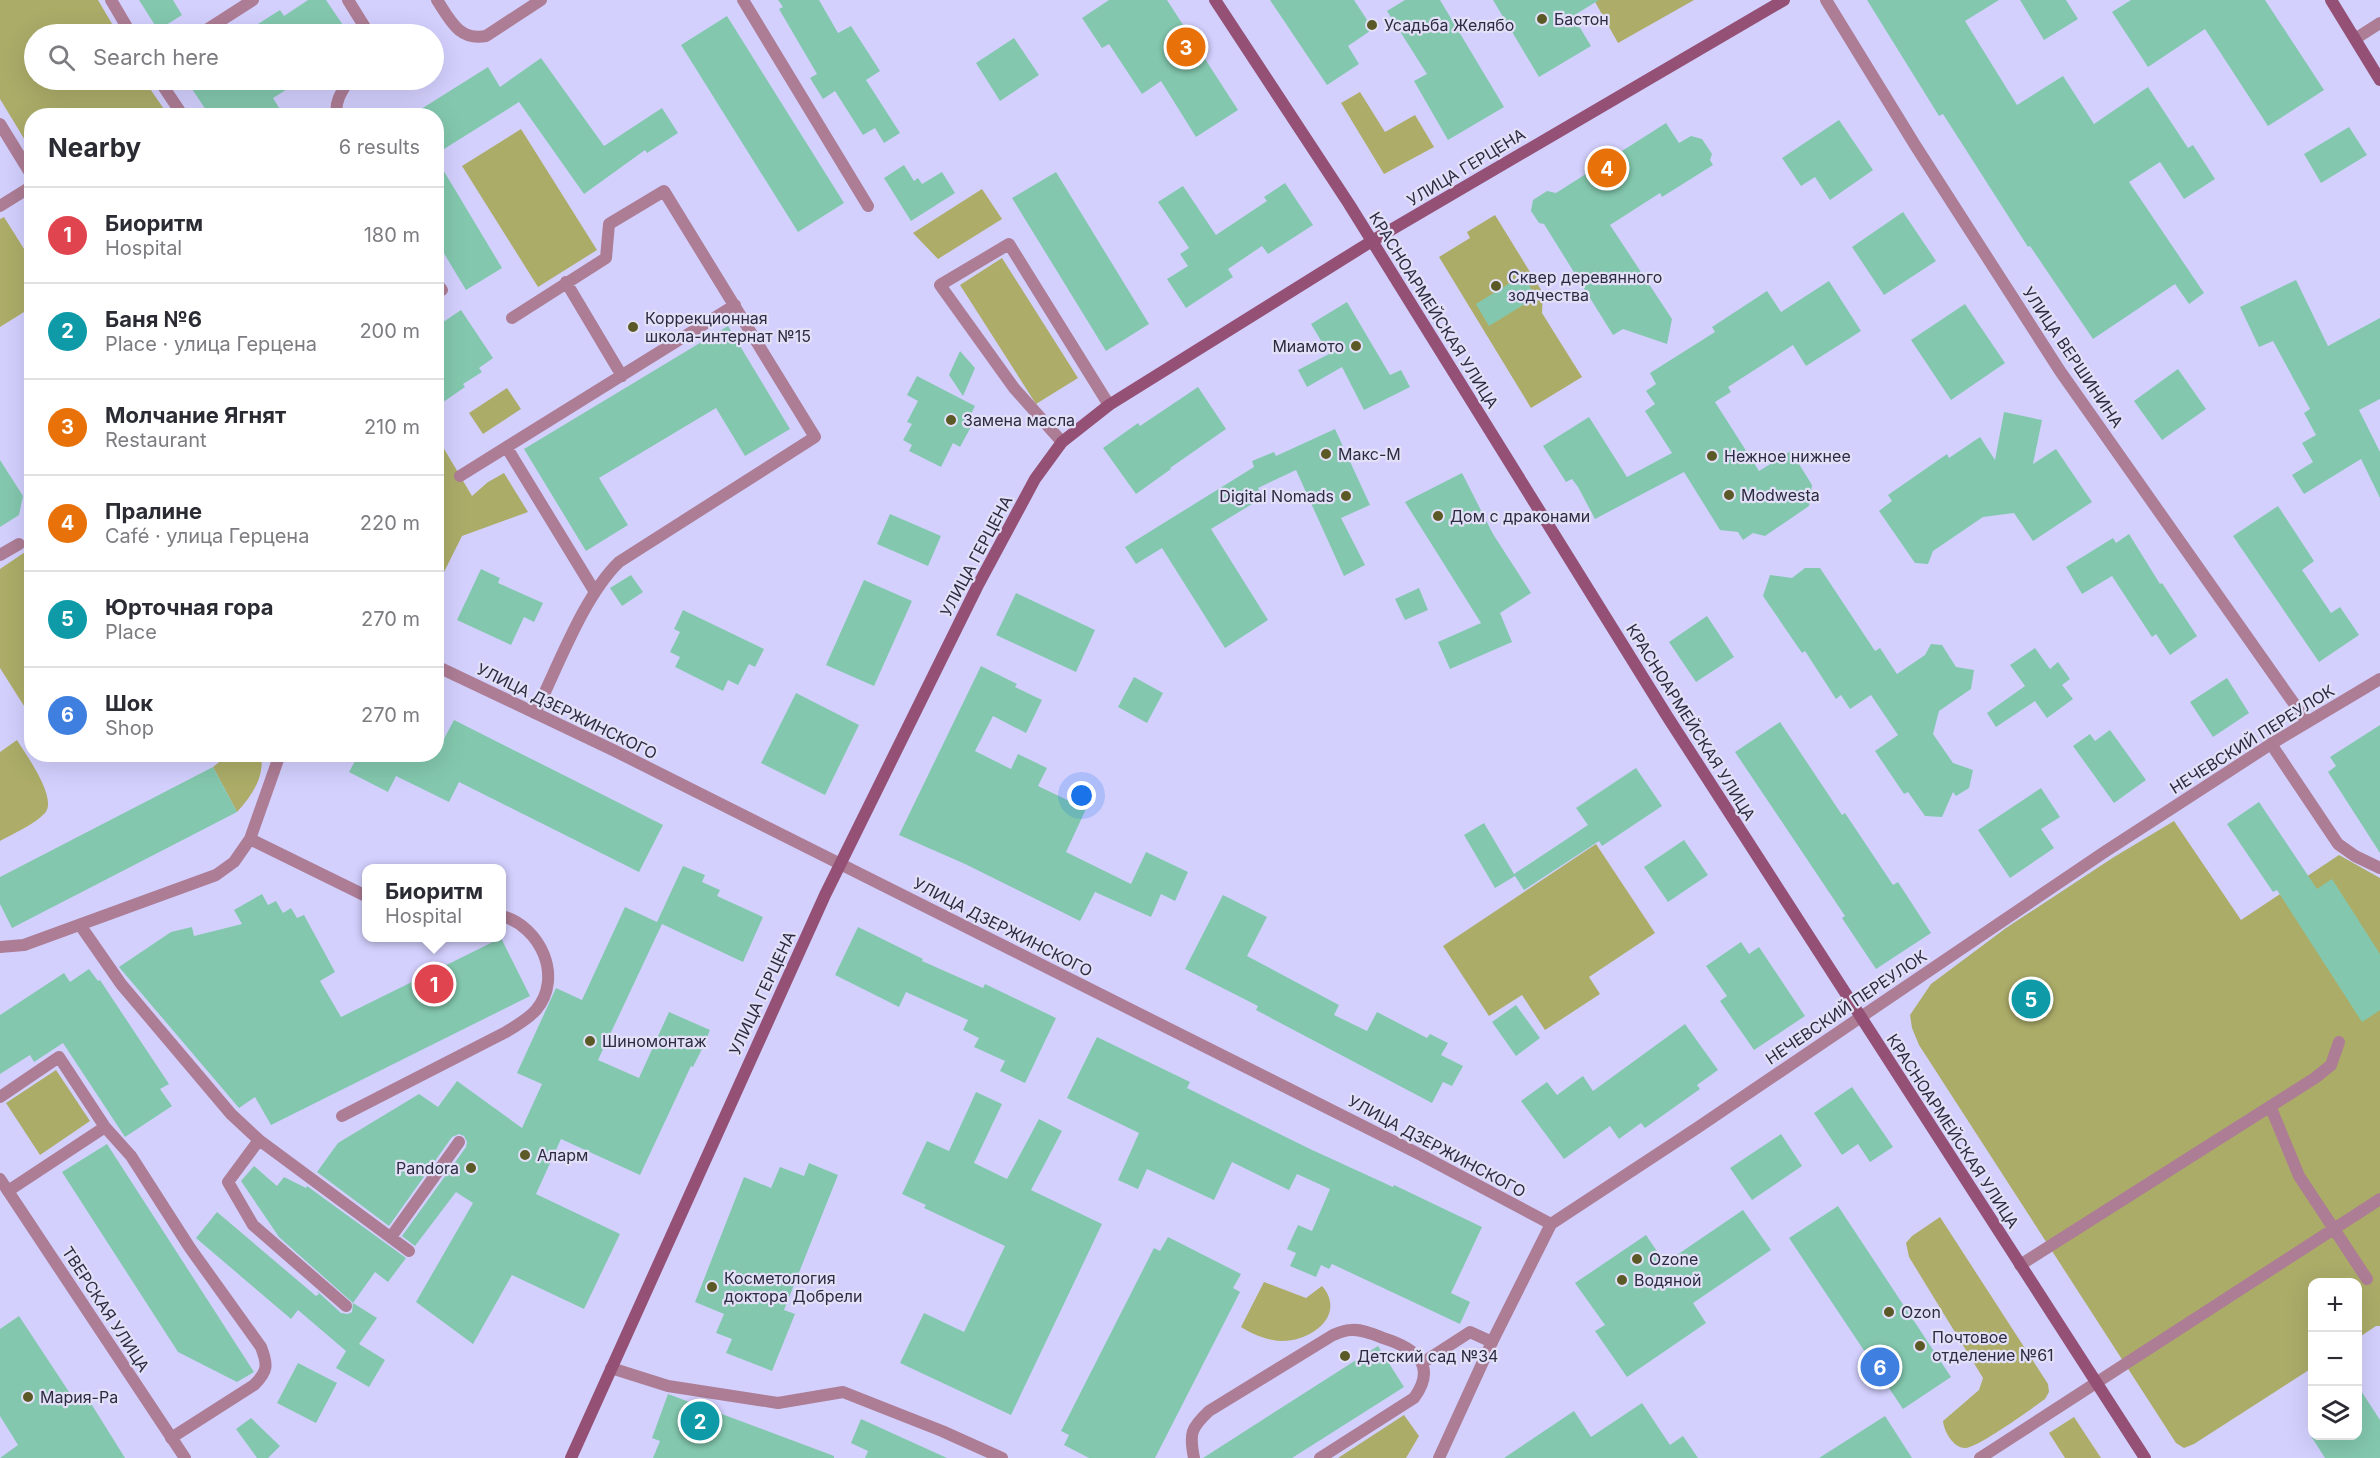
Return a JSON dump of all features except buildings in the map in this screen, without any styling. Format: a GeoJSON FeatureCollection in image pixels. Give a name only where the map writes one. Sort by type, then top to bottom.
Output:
{"type":"FeatureCollection","features":[{"type":"Feature","properties":{"kind":"street"},"geometry":{"type":"LineString","coordinates":[[111,0],[125,24]]}},
{"type":"Feature","properties":{"kind":"street"},"geometry":{"type":"LineString","coordinates":[[216,24],[253,0]]}},
{"type":"Feature","properties":{"kind":"street"},"geometry":{"type":"LineString","coordinates":[[348,0],[363,24]]}},
{"type":"Feature","properties":{"kind":"street"},"geometry":{"type":"LineString","coordinates":[[437,0],[459,32],[477,37],[486,36],[541,0]]}},
{"type":"Feature","properties":{"kind":"street"},"geometry":{"type":"LineString","coordinates":[[743,0],[868,206]]}},
{"type":"Feature","properties":{"kind":"street","name":"КРАСНОАРМЕЙСКАЯ УЛИЦА"},"geometry":{"type":"LineString","coordinates":[[1215,0],[1372,241],[1667,716],[2145,1458]]}},
{"type":"Feature","properties":{"kind":"street","name":"УЛИЦА ГЕРЦЕНА"},"geometry":{"type":"LineString","coordinates":[[571,1458],[769,1016],[841,864],[977,586],[1035,479],[1062,442],[1109,405],[1372,241],[1784,0]]}},
{"type":"Feature","properties":{"kind":"street","name":"УЛИЦА ВЕРШИНИНА"},"geometry":{"type":"LineString","coordinates":[[1826,0],[2060,371],[2307,722]]}},
{"type":"Feature","properties":{"kind":"street"},"geometry":{"type":"LineString","coordinates":[[2331,0],[2380,81]]}},
{"type":"Feature","properties":{"kind":"street"},"geometry":{"type":"LineString","coordinates":[[2355,39],[2380,23]]}},
{"type":"Feature","properties":{"kind":"street"},"geometry":{"type":"LineString","coordinates":[[166,90],[178,108]]}},
{"type":"Feature","properties":{"kind":"street"},"geometry":{"type":"LineString","coordinates":[[336,108],[343,90]]}},
{"type":"Feature","properties":{"kind":"street"},"geometry":{"type":"LineString","coordinates":[[0,124],[24,163]]}},
{"type":"Feature","properties":{"kind":"street"},"geometry":{"type":"LineString","coordinates":[[0,206],[24,191]]}},
{"type":"Feature","properties":{"kind":"street"},"geometry":{"type":"LineString","coordinates":[[512,318],[606,258],[609,224],[664,191],[815,437],[619,562],[606,575],[595,592],[535,713]]}},
{"type":"Feature","properties":{"kind":"street"},"geometry":{"type":"LineString","coordinates":[[1062,442],[1014,388],[940,285],[1009,244],[1109,405]]}},
{"type":"Feature","properties":{"kind":"street"},"geometry":{"type":"LineString","coordinates":[[566,282],[622,376]]}},
{"type":"Feature","properties":{"kind":"street"},"geometry":{"type":"LineString","coordinates":[[460,476],[735,306]]}},
{"type":"Feature","properties":{"kind":"street"},"geometry":{"type":"LineString","coordinates":[[507,448],[595,592]]}},
{"type":"Feature","properties":{"kind":"street"},"geometry":{"type":"LineString","coordinates":[[0,555],[19,544]]}},
{"type":"Feature","properties":{"kind":"street","name":"УЛИЦА ДЗЕРЖИНСКОГО"},"geometry":{"type":"LineString","coordinates":[[444,670],[841,864],[1411,1150],[1551,1224]]}},
{"type":"Feature","properties":{"kind":"street","name":"НЕЧЕВСКИЙ ПЕРЕУЛОК"},"geometry":{"type":"LineString","coordinates":[[1551,1224],[1707,1122],[2106,851],[2271,744],[2380,680]]}},
{"type":"Feature","properties":{"kind":"street"},"geometry":{"type":"LineString","coordinates":[[2271,744],[2338,844],[2355,856],[2380,868]]}},
{"type":"Feature","properties":{"kind":"street"},"geometry":{"type":"LineString","coordinates":[[0,947],[24,945],[80,925],[216,874],[234,862],[250,839],[277,762]]}},
{"type":"Feature","properties":{"kind":"street"},"geometry":{"type":"LineString","coordinates":[[250,839],[362,894]]}},
{"type":"Feature","properties":{"kind":"street"},"geometry":{"type":"LineString","coordinates":[[342,1116],[506,1032],[537,1009],[546,991],[549,977],[546,957],[536,940],[519,924],[506,918]]}},
{"type":"Feature","properties":{"kind":"street"},"geometry":{"type":"LineString","coordinates":[[80,925],[121,984],[231,1114],[259,1140],[409,1251]]}},
{"type":"Feature","properties":{"kind":"street"},"geometry":{"type":"LineString","coordinates":[[2020,1265],[2271,1108],[2331,1065],[2339,1042]]}},
{"type":"Feature","properties":{"kind":"street"},"geometry":{"type":"LineString","coordinates":[[0,1096],[59,1057],[105,1127],[131,1156],[190,1248],[254,1335],[267,1363],[263,1376],[254,1385],[171,1438]]}},
{"type":"Feature","properties":{"kind":"street"},"geometry":{"type":"LineString","coordinates":[[2271,1108],[2299,1176],[2367,1279]]}},
{"type":"Feature","properties":{"kind":"street"},"geometry":{"type":"LineString","coordinates":[[8,1191],[105,1127]]}},
{"type":"Feature","properties":{"kind":"street"},"geometry":{"type":"LineString","coordinates":[[259,1140],[228,1182],[253,1225],[346,1306]]}},
{"type":"Feature","properties":{"kind":"street"},"geometry":{"type":"LineString","coordinates":[[391,1237],[459,1142]]}},
{"type":"Feature","properties":{"kind":"street","name":"ТВЕРСКАЯ УЛИЦА"},"geometry":{"type":"LineString","coordinates":[[0,1179],[185,1458]]}},
{"type":"Feature","properties":{"kind":"street"},"geometry":{"type":"LineString","coordinates":[[1980,1458],[2380,1199]]}},
{"type":"Feature","properties":{"kind":"street"},"geometry":{"type":"LineString","coordinates":[[1439,1458],[1492,1342],[1551,1224]]}},
{"type":"Feature","properties":{"kind":"street"},"geometry":{"type":"LineString","coordinates":[[1194,1458],[1190,1440],[1195,1425],[1209,1411],[1333,1335],[1349,1329],[1362,1330],[1400,1343],[1415,1353],[1422,1363],[1425,1376],[1422,1388],[1414,1398],[1320,1458]]}},
{"type":"Feature","properties":{"kind":"street"},"geometry":{"type":"LineString","coordinates":[[1422,1363],[1470,1332],[1492,1342]]}},
{"type":"Feature","properties":{"kind":"street"},"geometry":{"type":"LineString","coordinates":[[611,1368],[668,1386],[778,1403],[843,1392],[942,1431],[1002,1458]]}},
{"type":"Feature","properties":{"kind":"shaded area"},"geometry":{"type":"Polygon","coordinates":[[[0,0],[98,0],[112,24],[24,24],[24,90],[151,90],[163,108],[24,108],[24,138],[0,99],[0,0]]]}},
{"type":"Feature","properties":{"kind":"shaded area"},"geometry":{"type":"Polygon","coordinates":[[[1594,0],[1694,0],[1618,43],[1594,0]]]}},
{"type":"Feature","properties":{"kind":"shaded area"},"geometry":{"type":"Polygon","coordinates":[[[1360,92],[1385,132],[1415,115],[1434,147],[1384,174],[1341,103],[1360,92]]]}},
{"type":"Feature","properties":{"kind":"shaded area"},"geometry":{"type":"Polygon","coordinates":[[[521,129],[597,250],[538,287],[462,166],[521,129]]]}},
{"type":"Feature","properties":{"kind":"shaded area"},"geometry":{"type":"Polygon","coordinates":[[[982,189],[1002,219],[938,259],[913,233],[982,189]]]}},
{"type":"Feature","properties":{"kind":"shaded area"},"geometry":{"type":"Polygon","coordinates":[[[1495,215],[1543,293],[1542,313],[1582,377],[1531,408],[1439,257],[1470,238],[1467,232],[1495,215]]]}},
{"type":"Feature","properties":{"kind":"shaded area"},"geometry":{"type":"Polygon","coordinates":[[[4,217],[24,249],[24,312],[0,327],[0,219],[4,217]]]}},
{"type":"Feature","properties":{"kind":"shaded area"},"geometry":{"type":"Polygon","coordinates":[[[1002,258],[1078,378],[1036,404],[960,285],[1002,258]]]}},
{"type":"Feature","properties":{"kind":"shaded area"},"geometry":{"type":"Polygon","coordinates":[[[507,388],[521,409],[483,434],[469,413],[507,388]]]}},
{"type":"Feature","properties":{"kind":"shaded area"},"geometry":{"type":"Polygon","coordinates":[[[444,449],[472,496],[488,482],[504,473],[528,512],[462,536],[444,572],[444,449]]]}},
{"type":"Feature","properties":{"kind":"shaded area"},"geometry":{"type":"Polygon","coordinates":[[[24,553],[24,706],[0,668],[0,569],[24,553]]]}},
{"type":"Feature","properties":{"kind":"shaded area"},"geometry":{"type":"Polygon","coordinates":[[[17,740],[24,751],[24,762],[31,762],[39,776],[48,806],[45,813],[35,821],[0,841],[0,752],[17,740]]]}},
{"type":"Feature","properties":{"kind":"shaded area"},"geometry":{"type":"Polygon","coordinates":[[[219,762],[262,762],[256,786],[237,812],[213,767],[219,762]]]}},
{"type":"Feature","properties":{"kind":"shaded area"},"geometry":{"type":"Polygon","coordinates":[[[2174,821],[2241,920],[2339,855],[2380,878],[2380,1326],[2376,1326],[2362,1335],[2362,1278],[2308,1278],[2308,1371],[2194,1444],[2184,1448],[2176,1443],[1919,1045],[1912,1028],[1910,1015],[1931,984],[2006,928],[2114,857],[2174,821]]]}},
{"type":"Feature","properties":{"kind":"shaded area"},"geometry":{"type":"Polygon","coordinates":[[[1596,844],[1655,933],[1589,977],[1600,994],[1545,1030],[1522,995],[1489,1016],[1443,946],[1596,844]]]}},
{"type":"Feature","properties":{"kind":"shaded area"},"geometry":{"type":"Polygon","coordinates":[[[56,1070],[90,1121],[40,1155],[6,1103],[56,1070]]]}},
{"type":"Feature","properties":{"kind":"shaded area"},"geometry":{"type":"Polygon","coordinates":[[[1940,1217],[2048,1384],[2049,1392],[2045,1399],[2005,1427],[1965,1448],[1957,1445],[1950,1438],[1943,1421],[1979,1390],[1983,1378],[1909,1257],[1906,1243],[1912,1236],[1940,1217]]]}},
{"type":"Feature","properties":{"kind":"shaded area"},"geometry":{"type":"Polygon","coordinates":[[[1264,1282],[1306,1298],[1322,1286],[1329,1297],[1328,1316],[1314,1332],[1292,1340],[1270,1340],[1246,1330],[1241,1327],[1264,1282]]]}},
{"type":"Feature","properties":{"kind":"shaded area"},"geometry":{"type":"Polygon","coordinates":[[[1404,1415],[1419,1436],[1406,1458],[1338,1458],[1404,1415]]]}},
{"type":"Feature","properties":{"kind":"shaded area"},"geometry":{"type":"Polygon","coordinates":[[[2074,1417],[2101,1458],[2065,1458],[2049,1433],[2074,1417]]]}},
{"type":"Feature","properties":{"kind":"place","name":"Бастон"},"geometry":{"type":"Point","coordinates":[1542,19]}},
{"type":"Feature","properties":{"kind":"place","name":"Усадьба Желябо"},"geometry":{"type":"Point","coordinates":[1372,25]}},
{"type":"Feature","properties":{"kind":"place","name":"Молчание Ягнят"},"geometry":{"type":"Point","coordinates":[1186,47]}},
{"type":"Feature","properties":{"kind":"place","name":"Пралине"},"geometry":{"type":"Point","coordinates":[1607,168]}},
{"type":"Feature","properties":{"kind":"place","name":"Сквер деревянного зодчества"},"geometry":{"type":"Point","coordinates":[1496,286]}},
{"type":"Feature","properties":{"kind":"place","name":"Коррекционная школа-интернат №15"},"geometry":{"type":"Point","coordinates":[633,327]}},
{"type":"Feature","properties":{"kind":"place","name":"Миамото"},"geometry":{"type":"Point","coordinates":[1356,346]}},
{"type":"Feature","properties":{"kind":"place","name":"Замена масла"},"geometry":{"type":"Point","coordinates":[951,420]}},
{"type":"Feature","properties":{"kind":"place","name":"Макс-М"},"geometry":{"type":"Point","coordinates":[1326,454]}},
{"type":"Feature","properties":{"kind":"place","name":"Нежное нижнее"},"geometry":{"type":"Point","coordinates":[1712,456]}},
{"type":"Feature","properties":{"kind":"place","name":"Modwesta"},"geometry":{"type":"Point","coordinates":[1729,495]}},
{"type":"Feature","properties":{"kind":"place","name":"Digital Nomads"},"geometry":{"type":"Point","coordinates":[1346,496]}},
{"type":"Feature","properties":{"kind":"place","name":"Дом с драконами"},"geometry":{"type":"Point","coordinates":[1438,516]}},
{"type":"Feature","properties":{"kind":"place","name":"Биоритм"},"geometry":{"type":"Point","coordinates":[434,984]}},
{"type":"Feature","properties":{"kind":"place","name":"Юрточная гора"},"geometry":{"type":"Point","coordinates":[2031,999]}},
{"type":"Feature","properties":{"kind":"place","name":"Шиномонтаж"},"geometry":{"type":"Point","coordinates":[590,1041]}},
{"type":"Feature","properties":{"kind":"place","name":"Аларм"},"geometry":{"type":"Point","coordinates":[525,1155]}},
{"type":"Feature","properties":{"kind":"place","name":"Pandora"},"geometry":{"type":"Point","coordinates":[471,1168]}},
{"type":"Feature","properties":{"kind":"place","name":"Ozone"},"geometry":{"type":"Point","coordinates":[1637,1259]}},
{"type":"Feature","properties":{"kind":"place","name":"Водяной"},"geometry":{"type":"Point","coordinates":[1622,1280]}},
{"type":"Feature","properties":{"kind":"place","name":"Косметология доктора Добрели"},"geometry":{"type":"Point","coordinates":[712,1287]}},
{"type":"Feature","properties":{"kind":"place","name":"Ozon"},"geometry":{"type":"Point","coordinates":[1889,1312]}},
{"type":"Feature","properties":{"kind":"place","name":"Почтовое отделение №61"},"geometry":{"type":"Point","coordinates":[1920,1346]}},
{"type":"Feature","properties":{"kind":"place","name":"Детский сад №34"},"geometry":{"type":"Point","coordinates":[1345,1356]}},
{"type":"Feature","properties":{"kind":"place","name":"Шок"},"geometry":{"type":"Point","coordinates":[1880,1367]}},
{"type":"Feature","properties":{"kind":"place","name":"Мария-Ра"},"geometry":{"type":"Point","coordinates":[28,1397]}},
{"type":"Feature","properties":{"kind":"place","name":"Баня №6"},"geometry":{"type":"Point","coordinates":[700,1421]}}]}
